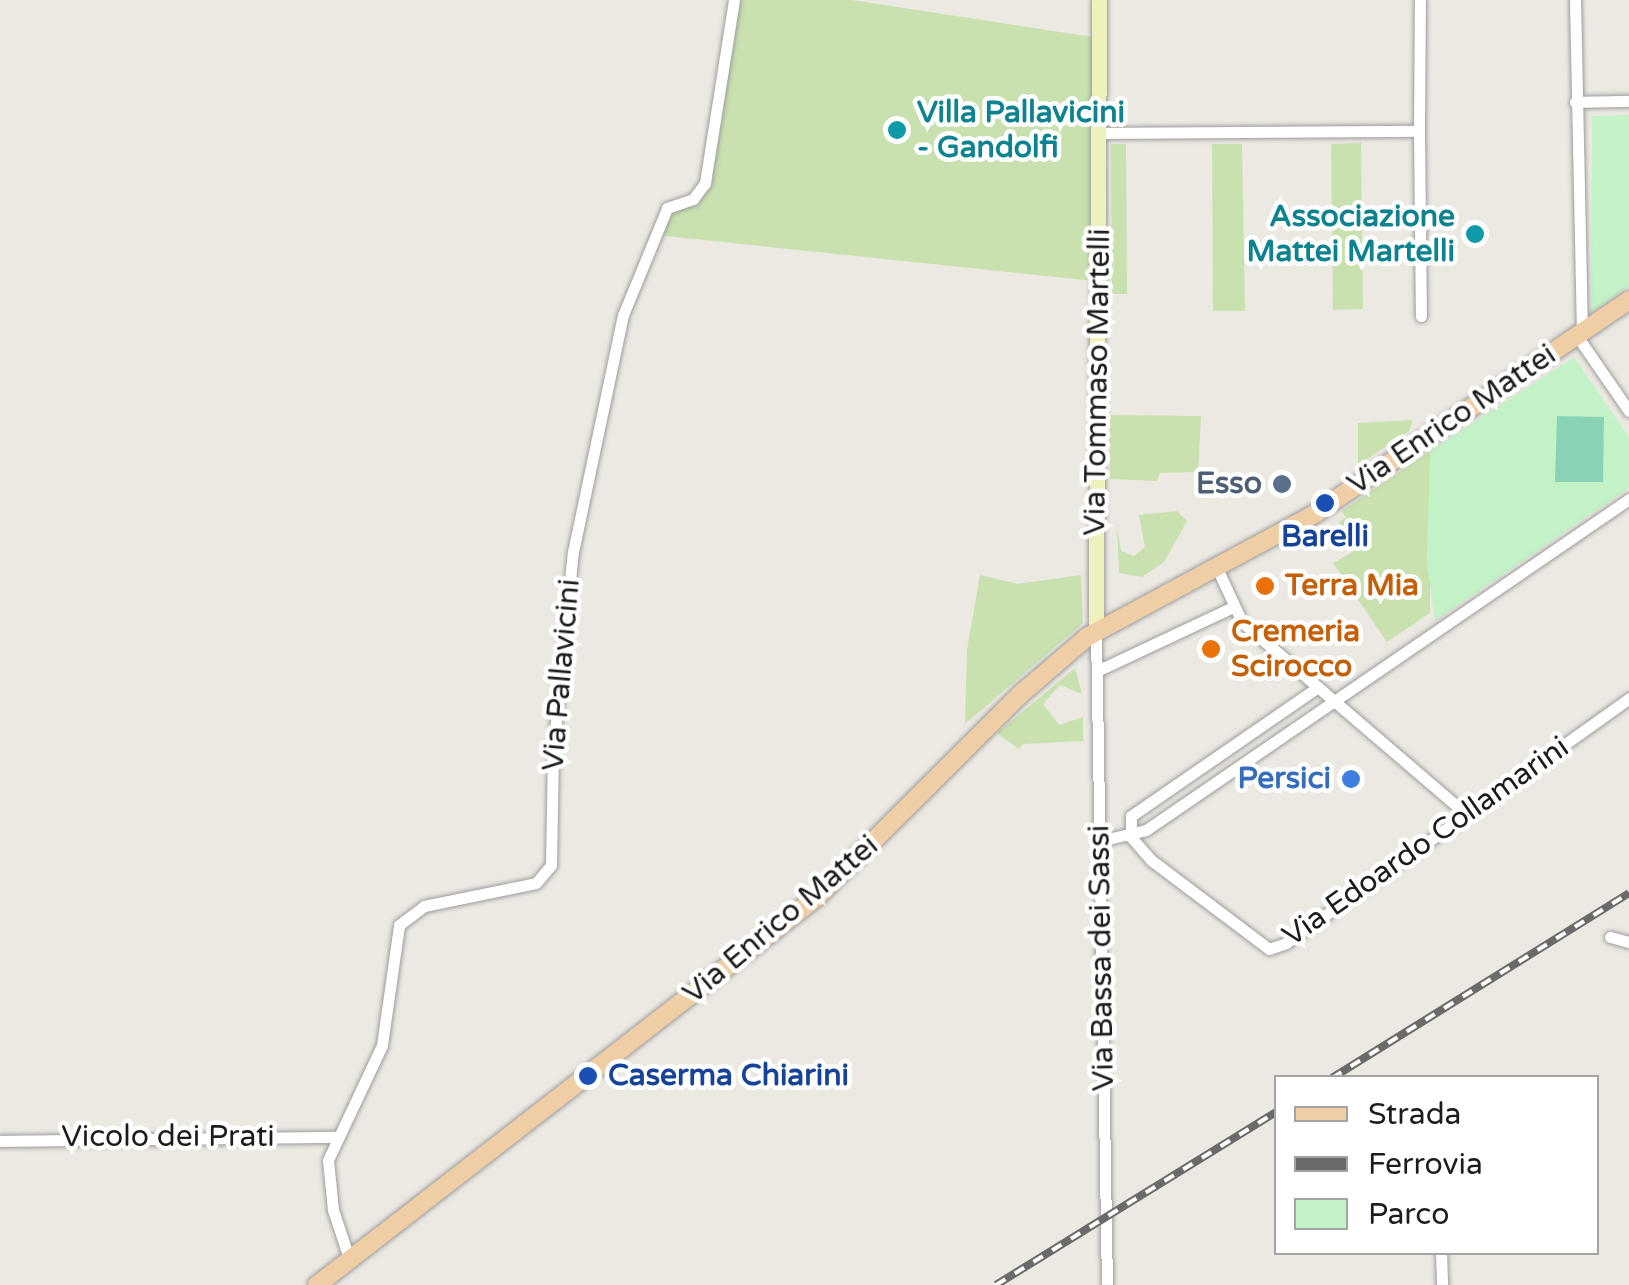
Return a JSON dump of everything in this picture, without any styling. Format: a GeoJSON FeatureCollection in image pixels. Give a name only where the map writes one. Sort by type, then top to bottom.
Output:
{"type":"FeatureCollection","features":[{"type":"Feature","properties":{"kind":"main road","name":"Via Tommaso Martelli"},"geometry":{"type":"LineString","coordinates":[[1096,631],[1100,0]]}},
{"type":"Feature","properties":{"kind":"main road","name":"Via Enrico Mattei"},"geometry":{"type":"LineString","coordinates":[[317,1285],[817,898],[1022,693],[1096,631],[1322,506],[1629,300]]}},
{"type":"Feature","properties":{"kind":"street","name":"Via Pallavicini"},"geometry":{"type":"LineString","coordinates":[[350,1262],[328,1184],[336,1137],[364,1093],[382,1046],[399,925],[424,906],[536,882],[552,865],[553,750],[576,534],[623,315],[667,208],[693,199],[705,183],[734,0]]}},
{"type":"Feature","properties":{"kind":"street"},"geometry":{"type":"LineString","coordinates":[[1420,0],[1421,316]]}},
{"type":"Feature","properties":{"kind":"street","name":"Via Enrico Mattei"},"geometry":{"type":"LineString","coordinates":[[1574,0],[1579,334]]}},
{"type":"Feature","properties":{"kind":"street"},"geometry":{"type":"LineString","coordinates":[[1575,102],[1629,101]]}},
{"type":"Feature","properties":{"kind":"street"},"geometry":{"type":"LineString","coordinates":[[1099,133],[1419,131]]}},
{"type":"Feature","properties":{"kind":"street"},"geometry":{"type":"LineString","coordinates":[[1579,334],[1629,411]]}},
{"type":"Feature","properties":{"kind":"street"},"geometry":{"type":"LineString","coordinates":[[1099,841],[1131,837],[1629,499]]}},
{"type":"Feature","properties":{"kind":"street"},"geometry":{"type":"LineString","coordinates":[[1216,566],[1233,607],[1318,687],[1467,815]]}},
{"type":"Feature","properties":{"kind":"street"},"geometry":{"type":"LineString","coordinates":[[1097,672],[1233,607]]}},
{"type":"Feature","properties":{"kind":"street","name":"Via Bassa dei Sassi"},"geometry":{"type":"LineString","coordinates":[[1096,631],[1107,1285]]}},
{"type":"Feature","properties":{"kind":"street"},"geometry":{"type":"LineString","coordinates":[[1131,837],[1131,816],[1318,687]]}},
{"type":"Feature","properties":{"kind":"street","name":"Via Edoardo Collamarini"},"geometry":{"type":"LineString","coordinates":[[1131,837],[1174,879],[1269,949],[1467,815],[1629,698]]}},
{"type":"Feature","properties":{"kind":"street"},"geometry":{"type":"LineString","coordinates":[[1610,937],[1629,942]]}},
{"type":"Feature","properties":{"kind":"street","name":"Vicolo dei Prati"},"geometry":{"type":"LineString","coordinates":[[0,1141],[336,1137]]}},
{"type":"Feature","properties":{"kind":"street"},"geometry":{"type":"LineString","coordinates":[[1442,1255],[1442,1285]]}},
{"type":"Feature","properties":{"kind":"green space"},"geometry":{"type":"Polygon","coordinates":[[[731,0],[852,0],[1092,37],[1094,281],[656,235],[667,208],[693,199],[705,183],[731,0]]]}},
{"type":"Feature","properties":{"kind":"green space"},"geometry":{"type":"Polygon","coordinates":[[[1629,115],[1629,286],[1591,313],[1592,116],[1629,115]]]}},
{"type":"Feature","properties":{"kind":"green space"},"geometry":{"type":"Polygon","coordinates":[[[1361,143],[1363,309],[1333,310],[1331,144],[1361,143]]]}},
{"type":"Feature","properties":{"kind":"green space"},"geometry":{"type":"Polygon","coordinates":[[[1111,144],[1126,144],[1127,294],[1112,294],[1111,144]]]}},
{"type":"Feature","properties":{"kind":"green space"},"geometry":{"type":"Polygon","coordinates":[[[1212,144],[1242,144],[1245,311],[1213,311],[1212,144]]]}},
{"type":"Feature","properties":{"kind":"green space"},"geometry":{"type":"Polygon","coordinates":[[[1574,357],[1629,437],[1629,488],[1435,621],[1427,562],[1430,451],[1574,357]]]}},
{"type":"Feature","properties":{"kind":"green space"},"geometry":{"type":"Polygon","coordinates":[[[1110,415],[1201,416],[1198,472],[1160,473],[1157,481],[1110,479],[1110,415]]]}},
{"type":"Feature","properties":{"kind":"green space"},"geometry":{"type":"Polygon","coordinates":[[[1557,416],[1604,417],[1603,482],[1555,482],[1557,416]]]}},
{"type":"Feature","properties":{"kind":"green space"},"geometry":{"type":"Polygon","coordinates":[[[1413,420],[1409,431],[1358,465],[1358,423],[1413,420]]]}},
{"type":"Feature","properties":{"kind":"green space"},"geometry":{"type":"Polygon","coordinates":[[[1430,451],[1430,613],[1387,642],[1333,563],[1354,551],[1339,522],[1346,518],[1342,511],[1430,451]]]}},
{"type":"Feature","properties":{"kind":"green space"},"geometry":{"type":"Polygon","coordinates":[[[1177,511],[1187,521],[1164,562],[1142,577],[1119,573],[1117,527],[1121,551],[1134,556],[1145,547],[1139,515],[1177,511]]]}},
{"type":"Feature","properties":{"kind":"green space"},"geometry":{"type":"Polygon","coordinates":[[[980,575],[1018,584],[1081,575],[1083,623],[965,724],[967,649],[980,575]]]}},
{"type":"Feature","properties":{"kind":"green space"},"geometry":{"type":"Polygon","coordinates":[[[1075,668],[1082,694],[1060,685],[1043,704],[1059,725],[1083,717],[1083,741],[1023,744],[1019,749],[997,733],[1075,668]]]}},
{"type":"Feature","properties":{"kind":"railway"},"geometry":{"type":"LineString","coordinates":[[1337,1075],[1629,893]]}},
{"type":"Feature","properties":{"kind":"railway"},"geometry":{"type":"LineString","coordinates":[[996,1285],[1274,1113]]}},
{"type":"Feature","properties":{"kind":"place","name":"Villa Pallavicini - Gandolfi"},"geometry":{"type":"Point","coordinates":[897,130]}},
{"type":"Feature","properties":{"kind":"place","name":"Associazione Mattei Martelli"},"geometry":{"type":"Point","coordinates":[1475,234]}},
{"type":"Feature","properties":{"kind":"place","name":"Esso"},"geometry":{"type":"Point","coordinates":[1282,484]}},
{"type":"Feature","properties":{"kind":"place","name":"Barelli"},"geometry":{"type":"Point","coordinates":[1325,503]}},
{"type":"Feature","properties":{"kind":"place","name":"Terra Mia"},"geometry":{"type":"Point","coordinates":[1265,586]}},
{"type":"Feature","properties":{"kind":"place","name":"Cremeria Scirocco"},"geometry":{"type":"Point","coordinates":[1211,649]}},
{"type":"Feature","properties":{"kind":"place","name":"Persici"},"geometry":{"type":"Point","coordinates":[1351,779]}},
{"type":"Feature","properties":{"kind":"place","name":"Caserma Chiarini"},"geometry":{"type":"Point","coordinates":[588,1076]}}]}
